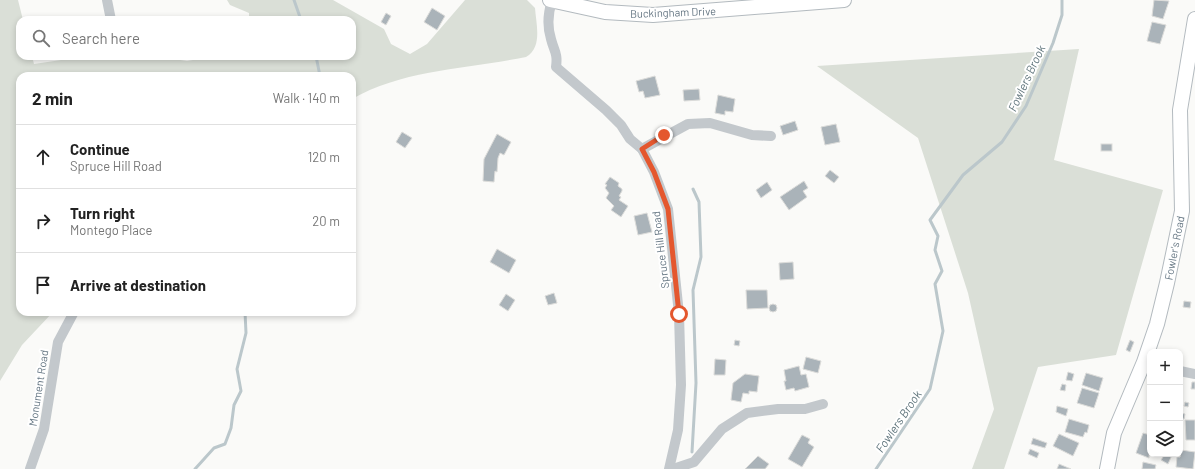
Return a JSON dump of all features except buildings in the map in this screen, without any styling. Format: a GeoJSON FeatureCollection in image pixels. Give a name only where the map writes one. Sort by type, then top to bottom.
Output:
{"type":"FeatureCollection","features":[{"type":"Feature","properties":{"kind":"street"},"geometry":{"type":"LineString","coordinates":[[107,0],[110,16]]}},
{"type":"Feature","properties":{"kind":"street","name":"Buckingham Drive"},"geometry":{"type":"LineString","coordinates":[[551,0],[605,12],[653,14],[844,0]]}},
{"type":"Feature","properties":{"kind":"street","name":"Spruce Hill Road"},"geometry":{"type":"LineString","coordinates":[[551,0],[548,22],[551,40],[558,56],[556,67],[606,110],[621,125],[630,139],[642,149],[654,172],[668,209],[679,314],[681,385],[678,430],[669,469]]}},
{"type":"Feature","properties":{"kind":"street","name":"Fowler's Road"},"geometry":{"type":"LineString","coordinates":[[1150,349],[1182,211],[1180,110],[1195,19]]}},
{"type":"Feature","properties":{"kind":"street"},"geometry":{"type":"LineString","coordinates":[[642,149],[688,124],[710,123],[752,135],[771,136]]}},
{"type":"Feature","properties":{"kind":"street","name":"Monument Road"},"geometry":{"type":"LineString","coordinates":[[30,469],[44,429],[58,342],[72,316]]}},
{"type":"Feature","properties":{"kind":"street","name":"Fowler's Road"},"geometry":{"type":"LineString","coordinates":[[1107,469],[1114,433],[1147,363]]}},
{"type":"Feature","properties":{"kind":"street"},"geometry":{"type":"LineString","coordinates":[[1183,372],[1195,374]]}},
{"type":"Feature","properties":{"kind":"street"},"geometry":{"type":"LineString","coordinates":[[673,469],[694,462],[722,429],[747,413],[778,409],[805,409],[823,404]]}},
{"type":"Feature","properties":{"kind":"shaded area"},"geometry":{"type":"Polygon","coordinates":[[[0,0],[18,0],[22,16],[16,16],[16,60],[33,60],[34,64],[61,60],[356,60],[356,16],[249,16],[249,13],[230,5],[227,0],[333,0],[384,29],[391,44],[410,54],[427,44],[465,0],[527,0],[535,8],[537,41],[535,48],[526,57],[437,71],[393,81],[356,97],[356,72],[16,72],[16,316],[49,316],[22,345],[0,381],[0,0]]]}},
{"type":"Feature","properties":{"kind":"shaded area"},"geometry":{"type":"Polygon","coordinates":[[[1079,49],[1054,160],[1163,190],[1116,355],[1038,367],[1004,469],[972,469],[994,409],[968,293],[918,138],[817,66],[1079,49]]]}},
{"type":"Feature","properties":{"kind":"waterway"},"geometry":{"type":"LineString","coordinates":[[294,0],[300,16]]}},
{"type":"Feature","properties":{"kind":"waterway","name":"Fowlers Brook"},"geometry":{"type":"LineString","coordinates":[[876,469],[930,389],[943,331],[935,284],[942,271],[935,250],[938,236],[930,220],[963,175],[1002,142],[1026,106],[1053,43],[1062,15],[1062,0]]}},
{"type":"Feature","properties":{"kind":"waterway"},"geometry":{"type":"LineString","coordinates":[[317,60],[319,72]]}},
{"type":"Feature","properties":{"kind":"waterway"},"geometry":{"type":"LineString","coordinates":[[692,452],[696,383],[693,290],[701,257],[699,202],[693,189]]}},
{"type":"Feature","properties":{"kind":"waterway"},"geometry":{"type":"LineString","coordinates":[[195,469],[214,448],[225,444],[231,428],[234,405],[241,391],[237,369],[246,333],[245,316]]}},
{"type":"Feature","properties":{"kind":"route"},"geometry":{"type":"LineString","coordinates":[[664,135],[642,149],[654,172],[668,209],[679,314]]}}]}
